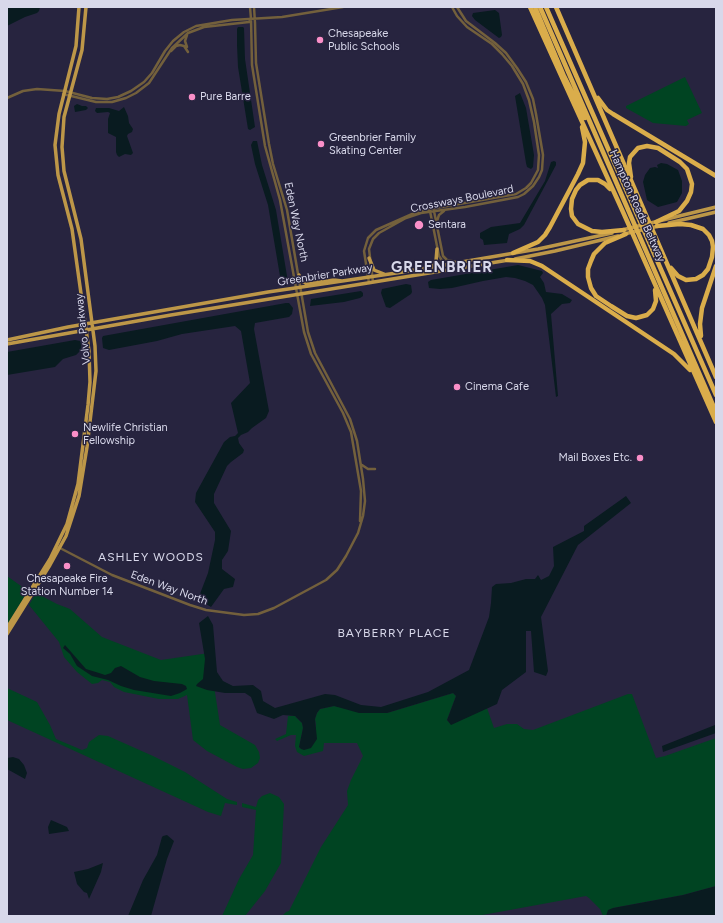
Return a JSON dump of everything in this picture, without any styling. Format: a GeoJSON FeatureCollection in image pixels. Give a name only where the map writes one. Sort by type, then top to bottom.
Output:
{"type":"FeatureCollection","features":[{"type":"Feature","properties":{"kind":"highway"},"geometry":{"type":"LineString","coordinates":[[530,7],[716,422]]}},
{"type":"Feature","properties":{"kind":"highway"},"geometry":{"type":"LineString","coordinates":[[534,7],[564,76],[589,126],[594,132]]}},
{"type":"Feature","properties":{"kind":"highway"},"geometry":{"type":"LineString","coordinates":[[541,7],[692,347],[702,371],[707,391]]}},
{"type":"Feature","properties":{"kind":"highway","name":"Hampton Roads Beltway"},"geometry":{"type":"LineString","coordinates":[[541,7],[716,412]]}},
{"type":"Feature","properties":{"kind":"highway"},"geometry":{"type":"LineString","coordinates":[[548,7],[716,395]]}},
{"type":"Feature","properties":{"kind":"highway","name":"Hampton Roads Beltway"},"geometry":{"type":"LineString","coordinates":[[548,7],[716,387]]}},
{"type":"Feature","properties":{"kind":"highway"},"geometry":{"type":"LineString","coordinates":[[556,7],[632,187],[716,377]]}},
{"type":"Feature","properties":{"kind":"highway"},"geometry":{"type":"LineString","coordinates":[[559,7],[571,42]]}},
{"type":"Feature","properties":{"kind":"highway"},"geometry":{"type":"LineString","coordinates":[[587,78],[600,101],[613,114],[716,176]]}},
{"type":"Feature","properties":{"kind":"highway"},"geometry":{"type":"LineString","coordinates":[[513,253],[535,244],[545,235],[578,174],[584,157],[585,142],[576,108]]}},
{"type":"Feature","properties":{"kind":"highway"},"geometry":{"type":"LineString","coordinates":[[632,187],[629,166],[630,160],[634,152],[643,146],[658,148],[680,162],[687,169],[692,184],[687,202],[679,211],[657,224]]}},
{"type":"Feature","properties":{"kind":"highway"},"geometry":{"type":"LineString","coordinates":[[623,212],[609,187],[604,182],[598,180],[588,180],[580,185],[572,199],[572,216],[578,224],[584,228],[599,232],[625,232]]}},
{"type":"Feature","properties":{"kind":"highway"},"geometry":{"type":"LineString","coordinates":[[657,224],[684,224],[696,226],[707,233],[713,245],[712,257],[708,269],[703,275],[696,279],[686,280],[680,278],[675,274],[665,260]]}},
{"type":"Feature","properties":{"kind":"highway"},"geometry":{"type":"LineString","coordinates":[[625,232],[605,243],[593,257],[588,275],[589,284],[592,290],[602,300],[627,316],[642,318],[651,312],[656,303],[655,291],[648,269]]}},
{"type":"Feature","properties":{"kind":"highway"},"geometry":{"type":"LineString","coordinates":[[507,260],[530,261],[542,266],[679,358],[690,371],[698,384]]}},
{"type":"Feature","properties":{"kind":"highway"},"geometry":{"type":"LineString","coordinates":[[705,352],[700,334],[700,317],[703,303],[716,266]]}},
{"type":"Feature","properties":{"kind":"main road","name":"Volvo Parkway"},"geometry":{"type":"LineString","coordinates":[[7,628],[59,548],[70,517],[80,476],[90,390],[90,366],[71,225],[58,175],[56,160],[56,129],[76,46],[80,7]]}},
{"type":"Feature","properties":{"kind":"main road","name":"Volvo Parkway"},"geometry":{"type":"LineString","coordinates":[[7,634],[59,548],[74,514],[84,474],[96,371],[96,346],[81,238],[63,162],[62,132],[64,117],[82,50],[86,7]]}},
{"type":"Feature","properties":{"kind":"main road","name":"Greenbrier Parkway"},"geometry":{"type":"LineString","coordinates":[[7,344],[94,328],[551,252],[716,207]]}},
{"type":"Feature","properties":{"kind":"main road","name":"Greenbrier Parkway"},"geometry":{"type":"LineString","coordinates":[[657,224],[716,212]]}},
{"type":"Feature","properties":{"kind":"main road","name":"Greenbrier Parkway"},"geometry":{"type":"LineString","coordinates":[[7,340],[56,329],[513,253],[625,232]]}},
{"type":"Feature","properties":{"kind":"main road"},"geometry":{"type":"LineString","coordinates":[[430,267],[436,261],[437,249]]}},
{"type":"Feature","properties":{"kind":"main road"},"geometry":{"type":"LineString","coordinates":[[369,258],[374,270],[388,274]]}},
{"type":"Feature","properties":{"kind":"main road"},"geometry":{"type":"LineString","coordinates":[[299,275],[302,281],[307,284],[338,280],[343,281]]}},
{"type":"Feature","properties":{"kind":"street","name":"Eden Way North"},"geometry":{"type":"LineString","coordinates":[[59,548],[116,577],[190,605],[211,611],[240,615],[253,614],[269,610],[322,582],[333,574],[351,549],[360,525],[365,501],[362,464],[358,441],[350,419],[312,346],[299,294],[296,288],[280,200],[266,154],[252,65],[250,7]]}},
{"type":"Feature","properties":{"kind":"street","name":"Eden Way North"},"geometry":{"type":"LineString","coordinates":[[254,7],[256,63],[270,150],[286,203],[299,275],[301,288],[299,294],[304,332],[308,347],[351,432],[362,491],[360,525]]}},
{"type":"Feature","properties":{"kind":"street"},"geometry":{"type":"LineString","coordinates":[[7,98],[23,91],[49,89],[64,92],[89,101],[100,103],[112,102],[126,98],[139,91],[149,83],[167,54],[177,42],[188,34],[204,27],[249,22],[255,19],[282,17],[343,7]]}},
{"type":"Feature","properties":{"kind":"street","name":"Crossways Boulevard"},"geometry":{"type":"LineString","coordinates":[[434,210],[516,194],[531,183],[537,173],[540,162],[532,112],[523,84],[505,57],[492,44],[467,27],[457,16],[452,7]]}},
{"type":"Feature","properties":{"kind":"street","name":"Crossways Boulevard"},"geometry":{"type":"LineString","coordinates":[[371,283],[364,251],[366,241],[380,228],[407,215],[430,210],[447,210],[521,196],[530,189],[541,174],[543,162],[536,110],[526,82],[518,68],[506,53],[490,38],[466,20],[456,7]]}},
{"type":"Feature","properties":{"kind":"street"},"geometry":{"type":"LineString","coordinates":[[70,94],[103,99],[115,98],[126,94],[138,87],[147,79],[167,47],[184,32],[196,26],[205,24],[249,18],[251,20]]}},
{"type":"Feature","properties":{"kind":"street"},"geometry":{"type":"LineString","coordinates":[[167,54],[176,46],[180,45],[184,46],[188,52],[185,42],[188,34]]}},
{"type":"Feature","properties":{"kind":"street"},"geometry":{"type":"LineString","coordinates":[[430,210],[440,259],[445,264],[457,268]]}},
{"type":"Feature","properties":{"kind":"street","name":"Crossways Boulevard"},"geometry":{"type":"LineString","coordinates":[[369,277],[370,244],[374,237],[379,232],[406,218],[430,210]]}},
{"type":"Feature","properties":{"kind":"street"},"geometry":{"type":"LineString","coordinates":[[434,210],[442,256],[447,260],[458,262]]}},
{"type":"Feature","properties":{"kind":"street"},"geometry":{"type":"LineString","coordinates":[[436,223],[438,215],[447,210]]}},
{"type":"Feature","properties":{"kind":"street"},"geometry":{"type":"LineString","coordinates":[[362,464],[368,468],[375,469]]}},
{"type":"Feature","properties":{"kind":"green space"},"geometry":{"type":"Polygon","coordinates":[[[685,77],[702,113],[687,120],[689,124],[686,126],[653,123],[626,108],[626,106],[685,77]]]}},
{"type":"Feature","properties":{"kind":"green space"},"geometry":{"type":"Polygon","coordinates":[[[7,576],[28,591],[7,625],[7,576]]]}},
{"type":"Feature","properties":{"kind":"green space"},"geometry":{"type":"Polygon","coordinates":[[[36,593],[70,609],[102,637],[161,660],[209,653],[220,725],[255,745],[259,752],[260,758],[258,763],[251,768],[243,769],[237,767],[207,751],[193,740],[187,695],[178,699],[159,699],[124,692],[114,687],[110,682],[102,680],[98,683],[92,684],[77,672],[64,657],[59,642],[29,605],[36,593]]]}},
{"type":"Feature","properties":{"kind":"green space"},"geometry":{"type":"Polygon","coordinates":[[[7,688],[37,702],[56,739],[82,750],[87,748],[89,742],[99,735],[108,736],[185,772],[227,799],[237,802],[237,805],[225,803],[221,816],[208,812],[7,720],[7,688]]]}},
{"type":"Feature","properties":{"kind":"green space"},"geometry":{"type":"Polygon","coordinates":[[[453,693],[456,696],[447,720],[451,724],[487,708],[494,728],[507,724],[517,724],[524,729],[533,730],[628,694],[632,694],[656,758],[716,738],[716,886],[683,895],[613,908],[607,913],[606,916],[603,916],[600,909],[586,896],[477,916],[282,916],[289,911],[321,847],[348,805],[347,791],[363,756],[357,743],[324,743],[323,751],[304,756],[297,752],[295,746],[296,735],[291,735],[277,741],[275,739],[286,734],[288,716],[295,716],[302,723],[303,728],[299,747],[301,749],[316,726],[315,719],[320,709],[334,706],[387,713],[453,693]]]}},
{"type":"Feature","properties":{"kind":"green space"},"geometry":{"type":"Polygon","coordinates":[[[270,793],[279,797],[284,804],[281,863],[265,891],[245,916],[222,916],[239,879],[253,855],[256,810],[242,807],[242,803],[256,807],[258,800],[262,796],[270,793]]]}},
{"type":"Feature","properties":{"kind":"shaded area"},"geometry":{"type":"Polygon","coordinates":[[[7,7],[40,7],[37,13],[7,26],[7,7]]]}},
{"type":"Feature","properties":{"kind":"shaded area"},"geometry":{"type":"Polygon","coordinates":[[[495,10],[499,13],[502,35],[499,38],[475,20],[472,16],[473,13],[495,10]]]}},
{"type":"Feature","properties":{"kind":"shaded area"},"geometry":{"type":"Polygon","coordinates":[[[238,27],[244,28],[245,59],[255,127],[250,130],[248,129],[238,67],[238,27]]]}},
{"type":"Feature","properties":{"kind":"shaded area"},"geometry":{"type":"Polygon","coordinates":[[[520,93],[526,108],[534,155],[533,167],[531,169],[527,167],[526,163],[515,96],[520,93]]]}},
{"type":"Feature","properties":{"kind":"shaded area"},"geometry":{"type":"Polygon","coordinates":[[[77,104],[88,108],[86,110],[75,112],[74,106],[77,104]]]}},
{"type":"Feature","properties":{"kind":"shaded area"},"geometry":{"type":"Polygon","coordinates":[[[124,107],[129,123],[133,129],[127,136],[133,153],[131,155],[125,154],[119,157],[116,152],[116,137],[108,133],[108,119],[110,113],[97,113],[95,111],[96,108],[109,108],[119,111],[124,107]]]}},
{"type":"Feature","properties":{"kind":"shaded area"},"geometry":{"type":"Polygon","coordinates":[[[253,141],[257,141],[262,165],[276,210],[288,282],[286,286],[281,282],[268,205],[255,164],[251,145],[253,141]]]}},
{"type":"Feature","properties":{"kind":"shaded area"},"geometry":{"type":"Polygon","coordinates":[[[551,162],[556,162],[556,165],[524,225],[520,229],[509,234],[507,243],[484,245],[483,240],[480,238],[480,233],[491,227],[520,223],[545,181],[551,162]]]}},
{"type":"Feature","properties":{"kind":"shaded area"},"geometry":{"type":"Polygon","coordinates":[[[661,163],[667,164],[678,170],[682,181],[682,193],[677,202],[658,207],[647,200],[643,182],[645,175],[650,168],[658,168],[657,165],[661,163]]]}},
{"type":"Feature","properties":{"kind":"shaded area"},"geometry":{"type":"Polygon","coordinates":[[[518,265],[542,271],[543,273],[540,277],[544,283],[546,292],[562,294],[572,300],[570,303],[562,304],[551,314],[558,396],[556,397],[545,305],[533,285],[515,278],[506,277],[452,288],[429,288],[428,282],[431,280],[518,265]]]}},
{"type":"Feature","properties":{"kind":"shaded area"},"geometry":{"type":"Polygon","coordinates":[[[406,284],[411,285],[411,294],[390,308],[386,307],[381,293],[382,289],[406,284]]]}},
{"type":"Feature","properties":{"kind":"shaded area"},"geometry":{"type":"Polygon","coordinates":[[[361,291],[363,296],[360,298],[344,302],[310,306],[311,299],[361,291]]]}},
{"type":"Feature","properties":{"kind":"shaded area"},"geometry":{"type":"Polygon","coordinates":[[[289,303],[293,308],[292,314],[289,317],[255,323],[254,329],[269,411],[266,418],[238,438],[239,443],[244,450],[243,453],[227,466],[214,494],[214,503],[231,531],[228,551],[222,560],[222,569],[235,579],[233,587],[224,589],[211,607],[198,599],[208,573],[215,540],[215,532],[195,502],[196,493],[224,442],[238,433],[231,403],[250,383],[241,331],[235,326],[182,334],[157,341],[109,350],[103,348],[102,338],[103,336],[289,303]]]}},
{"type":"Feature","properties":{"kind":"shaded area"},"geometry":{"type":"Polygon","coordinates":[[[75,340],[80,341],[81,350],[76,355],[63,359],[55,367],[7,375],[7,352],[75,340]]]}},
{"type":"Feature","properties":{"kind":"shaded area"},"geometry":{"type":"Polygon","coordinates":[[[626,496],[631,503],[578,545],[541,617],[548,671],[546,676],[534,672],[531,631],[526,631],[526,672],[502,690],[497,704],[451,725],[447,720],[456,696],[453,693],[387,713],[359,713],[334,706],[320,709],[317,713],[315,719],[317,739],[311,748],[304,750],[299,747],[303,728],[302,723],[295,716],[283,715],[274,719],[257,713],[251,697],[245,693],[225,693],[207,690],[196,686],[203,679],[205,659],[199,623],[208,616],[213,625],[217,672],[223,681],[233,686],[253,685],[261,691],[263,701],[275,708],[325,694],[335,695],[361,705],[381,707],[428,692],[469,670],[489,617],[492,587],[496,584],[535,579],[538,575],[541,580],[549,576],[554,566],[553,547],[584,531],[584,526],[626,496]]]}},
{"type":"Feature","properties":{"kind":"shaded area"},"geometry":{"type":"Polygon","coordinates":[[[65,645],[86,669],[105,675],[121,666],[140,677],[154,681],[182,684],[186,686],[187,689],[171,696],[134,690],[108,680],[92,676],[77,666],[70,654],[63,648],[65,645]]]}},
{"type":"Feature","properties":{"kind":"shaded area"},"geometry":{"type":"Polygon","coordinates":[[[715,725],[716,733],[663,752],[662,746],[715,725]]]}},
{"type":"Feature","properties":{"kind":"shaded area"},"geometry":{"type":"Polygon","coordinates":[[[13,757],[19,759],[24,765],[27,773],[25,779],[7,769],[7,758],[13,757]]]}},
{"type":"Feature","properties":{"kind":"shaded area"},"geometry":{"type":"Polygon","coordinates":[[[51,820],[67,827],[69,831],[49,834],[48,827],[51,820]]]}},
{"type":"Feature","properties":{"kind":"shaded area"},"geometry":{"type":"Polygon","coordinates":[[[167,835],[174,841],[167,859],[151,916],[128,916],[143,880],[157,855],[162,837],[167,835]]]}},
{"type":"Feature","properties":{"kind":"shaded area"},"geometry":{"type":"Polygon","coordinates":[[[103,863],[101,872],[89,899],[87,893],[84,892],[77,884],[74,872],[88,869],[103,863]]]}},
{"type":"Feature","properties":{"kind":"shaded area"},"geometry":{"type":"Polygon","coordinates":[[[716,886],[716,916],[606,916],[608,910],[613,908],[683,895],[716,886]]]}},
{"type":"Feature","properties":{"kind":"place","name":"Chesapeake Public Schools"},"geometry":{"type":"Point","coordinates":[320,40]}},
{"type":"Feature","properties":{"kind":"place","name":"Pure Barre"},"geometry":{"type":"Point","coordinates":[192,97]}},
{"type":"Feature","properties":{"kind":"place","name":"Greenbrier Family Skating Center"},"geometry":{"type":"Point","coordinates":[321,144]}},
{"type":"Feature","properties":{"kind":"place","name":"Sentara"},"geometry":{"type":"Point","coordinates":[419,225]}},
{"type":"Feature","properties":{"kind":"place","name":"Cinema Cafe"},"geometry":{"type":"Point","coordinates":[457,387]}},
{"type":"Feature","properties":{"kind":"place","name":"Newlife Christian Fellowship"},"geometry":{"type":"Point","coordinates":[75,434]}},
{"type":"Feature","properties":{"kind":"place","name":"Mail Boxes Etc."},"geometry":{"type":"Point","coordinates":[640,458]}},
{"type":"Feature","properties":{"kind":"place","name":"Chesapeake Fire Station Number 14"},"geometry":{"type":"Point","coordinates":[67,566]}},
{"type":"Feature","properties":{"kind":"district","name":"GREENBRIER"},"geometry":{"type":"Point","coordinates":[442,268]}},
{"type":"Feature","properties":{"kind":"district","name":"ASHLEY WOODS"},"geometry":{"type":"Point","coordinates":[151,557]}},
{"type":"Feature","properties":{"kind":"district","name":"BAYBERRY PLACE"},"geometry":{"type":"Point","coordinates":[394,633]}}]}
